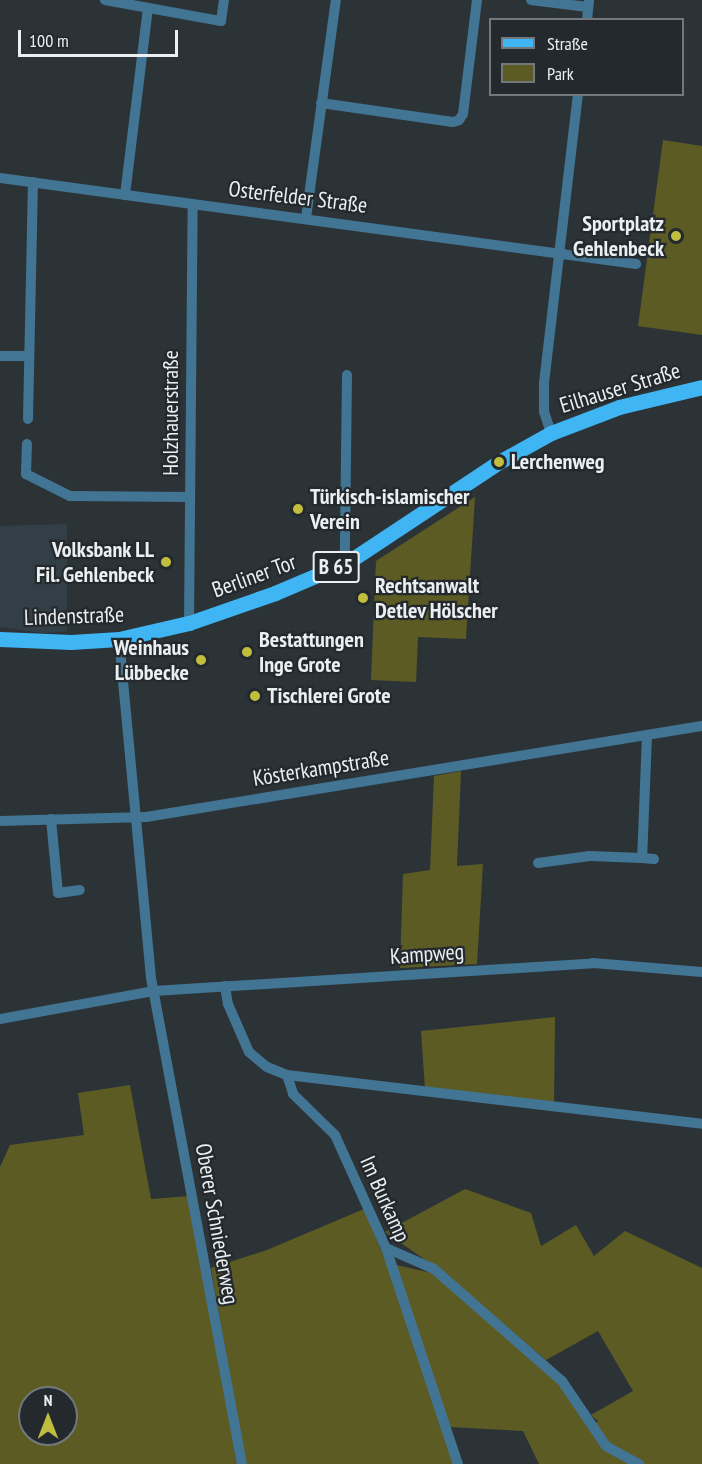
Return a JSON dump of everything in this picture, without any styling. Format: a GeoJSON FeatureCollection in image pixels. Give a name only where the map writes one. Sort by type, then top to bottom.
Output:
{"type":"FeatureCollection","features":[{"type":"Feature","properties":{"kind":"main road","name":"Eilhauser Straße"},"geometry":{"type":"LineString","coordinates":[[551,433],[619,407],[702,387]]}},
{"type":"Feature","properties":{"kind":"main road","name":"Berliner Tor"},"geometry":{"type":"LineString","coordinates":[[150,634],[275,593],[348,562],[498,462],[551,433]]}},
{"type":"Feature","properties":{"kind":"main road","name":"Lindenstraße"},"geometry":{"type":"LineString","coordinates":[[0,639],[71,642],[119,639],[150,634]]}},
{"type":"Feature","properties":{"kind":"street"},"geometry":{"type":"LineString","coordinates":[[107,0],[221,21],[224,0]]}},
{"type":"Feature","properties":{"kind":"street"},"geometry":{"type":"LineString","coordinates":[[306,218],[336,0]]}},
{"type":"Feature","properties":{"kind":"street"},"geometry":{"type":"LineString","coordinates":[[321,103],[453,122],[459,120],[463,114],[477,0]]}},
{"type":"Feature","properties":{"kind":"street"},"geometry":{"type":"LineString","coordinates":[[531,0],[589,4]]}},
{"type":"Feature","properties":{"kind":"street"},"geometry":{"type":"LineString","coordinates":[[125,195],[148,9]]}},
{"type":"Feature","properties":{"kind":"street"},"geometry":{"type":"LineString","coordinates":[[551,433],[544,412],[544,383],[578,96]]}},
{"type":"Feature","properties":{"kind":"street","name":"Osterfelder Straße"},"geometry":{"type":"LineString","coordinates":[[0,178],[559,252]]}},
{"type":"Feature","properties":{"kind":"street"},"geometry":{"type":"LineString","coordinates":[[28,419],[33,182]]}},
{"type":"Feature","properties":{"kind":"street","name":"Holzhauerstraße"},"geometry":{"type":"LineString","coordinates":[[189,623],[193,204]]}},
{"type":"Feature","properties":{"kind":"street"},"geometry":{"type":"LineString","coordinates":[[559,252],[636,264]]}},
{"type":"Feature","properties":{"kind":"street"},"geometry":{"type":"LineString","coordinates":[[0,356],[29,356]]}},
{"type":"Feature","properties":{"kind":"street"},"geometry":{"type":"LineString","coordinates":[[347,375],[345,550],[348,562]]}},
{"type":"Feature","properties":{"kind":"street"},"geometry":{"type":"LineString","coordinates":[[27,444],[27,474],[70,496],[190,497]]}},
{"type":"Feature","properties":{"kind":"street","name":"Oberer Schniederweg"},"geometry":{"type":"LineString","coordinates":[[119,639],[154,991],[242,1464]]}},
{"type":"Feature","properties":{"kind":"street","name":"Kösterkampstraße"},"geometry":{"type":"LineString","coordinates":[[0,821],[135,818],[702,726]]}},
{"type":"Feature","properties":{"kind":"street"},"geometry":{"type":"LineString","coordinates":[[642,858],[647,736]]}},
{"type":"Feature","properties":{"kind":"street"},"geometry":{"type":"LineString","coordinates":[[51,819],[58,893],[80,890]]}},
{"type":"Feature","properties":{"kind":"street"},"geometry":{"type":"LineString","coordinates":[[538,863],[590,856],[654,859]]}},
{"type":"Feature","properties":{"kind":"street","name":"Kampweg"},"geometry":{"type":"LineString","coordinates":[[0,1019],[154,991],[225,986],[593,963],[702,972]]}},
{"type":"Feature","properties":{"kind":"street"},"geometry":{"type":"LineString","coordinates":[[225,986],[228,1004],[249,1052],[267,1067],[287,1075],[702,1124]]}},
{"type":"Feature","properties":{"kind":"street","name":"Im Burkamp"},"geometry":{"type":"LineString","coordinates":[[287,1075],[293,1094],[335,1135],[386,1248],[458,1464]]}},
{"type":"Feature","properties":{"kind":"street"},"geometry":{"type":"LineString","coordinates":[[386,1248],[434,1269],[562,1381],[606,1446],[639,1464]]}},
{"type":"Feature","properties":{"kind":"shaded area"},"geometry":{"type":"Polygon","coordinates":[[[67,524],[67,632],[42,633],[0,627],[0,526],[67,524]]]}},
{"type":"Feature","properties":{"kind":"green space","name":"Sportplatz Gehlenbeck"},"geometry":{"type":"Polygon","coordinates":[[[663,140],[702,146],[702,335],[638,326],[663,140]]]}},
{"type":"Feature","properties":{"kind":"green space"},"geometry":{"type":"Polygon","coordinates":[[[475,497],[466,639],[418,637],[416,682],[371,680],[376,561],[475,497]]]}},
{"type":"Feature","properties":{"kind":"green space"},"geometry":{"type":"Polygon","coordinates":[[[461,771],[457,866],[483,864],[477,964],[400,968],[403,874],[430,870],[434,776],[461,771]]]}},
{"type":"Feature","properties":{"kind":"green space"},"geometry":{"type":"Polygon","coordinates":[[[555,1017],[554,1104],[425,1089],[421,1031],[555,1017]]]}},
{"type":"Feature","properties":{"kind":"green space"},"geometry":{"type":"Polygon","coordinates":[[[130,1085],[151,1199],[190,1196],[237,1464],[0,1464],[0,1167],[10,1145],[84,1135],[78,1093],[130,1085]]]}},
{"type":"Feature","properties":{"kind":"green space"},"geometry":{"type":"Polygon","coordinates":[[[465,1189],[531,1213],[541,1246],[576,1225],[594,1256],[625,1231],[702,1268],[702,1464],[539,1464],[523,1431],[450,1427],[396,1265],[432,1273],[560,1384],[591,1427],[598,1421],[591,1415],[633,1391],[598,1331],[546,1360],[437,1268],[385,1232],[465,1189]]]}},
{"type":"Feature","properties":{"kind":"green space"},"geometry":{"type":"Polygon","coordinates":[[[364,1209],[390,1271],[454,1464],[245,1464],[211,1268],[267,1250],[364,1209]]]}},
{"type":"Feature","properties":{"kind":"place","name":"Sportplatz Gehlenbeck"},"geometry":{"type":"Point","coordinates":[676,236]}},
{"type":"Feature","properties":{"kind":"place","name":"Lerchenweg"},"geometry":{"type":"Point","coordinates":[499,462]}},
{"type":"Feature","properties":{"kind":"place","name":"Türkisch-islamischer Verein"},"geometry":{"type":"Point","coordinates":[298,509]}},
{"type":"Feature","properties":{"kind":"place","name":"Volksbank LL Fil. Gehlenbeck"},"geometry":{"type":"Point","coordinates":[166,562]}},
{"type":"Feature","properties":{"kind":"place","name":"Rechtsanwalt Detlev Hölscher"},"geometry":{"type":"Point","coordinates":[363,598]}},
{"type":"Feature","properties":{"kind":"place","name":"Bestattungen Inge Grote"},"geometry":{"type":"Point","coordinates":[247,652]}},
{"type":"Feature","properties":{"kind":"place","name":"Weinhaus Lübbecke"},"geometry":{"type":"Point","coordinates":[201,660]}},
{"type":"Feature","properties":{"kind":"place","name":"Tischlerei Grote"},"geometry":{"type":"Point","coordinates":[255,696]}}]}
